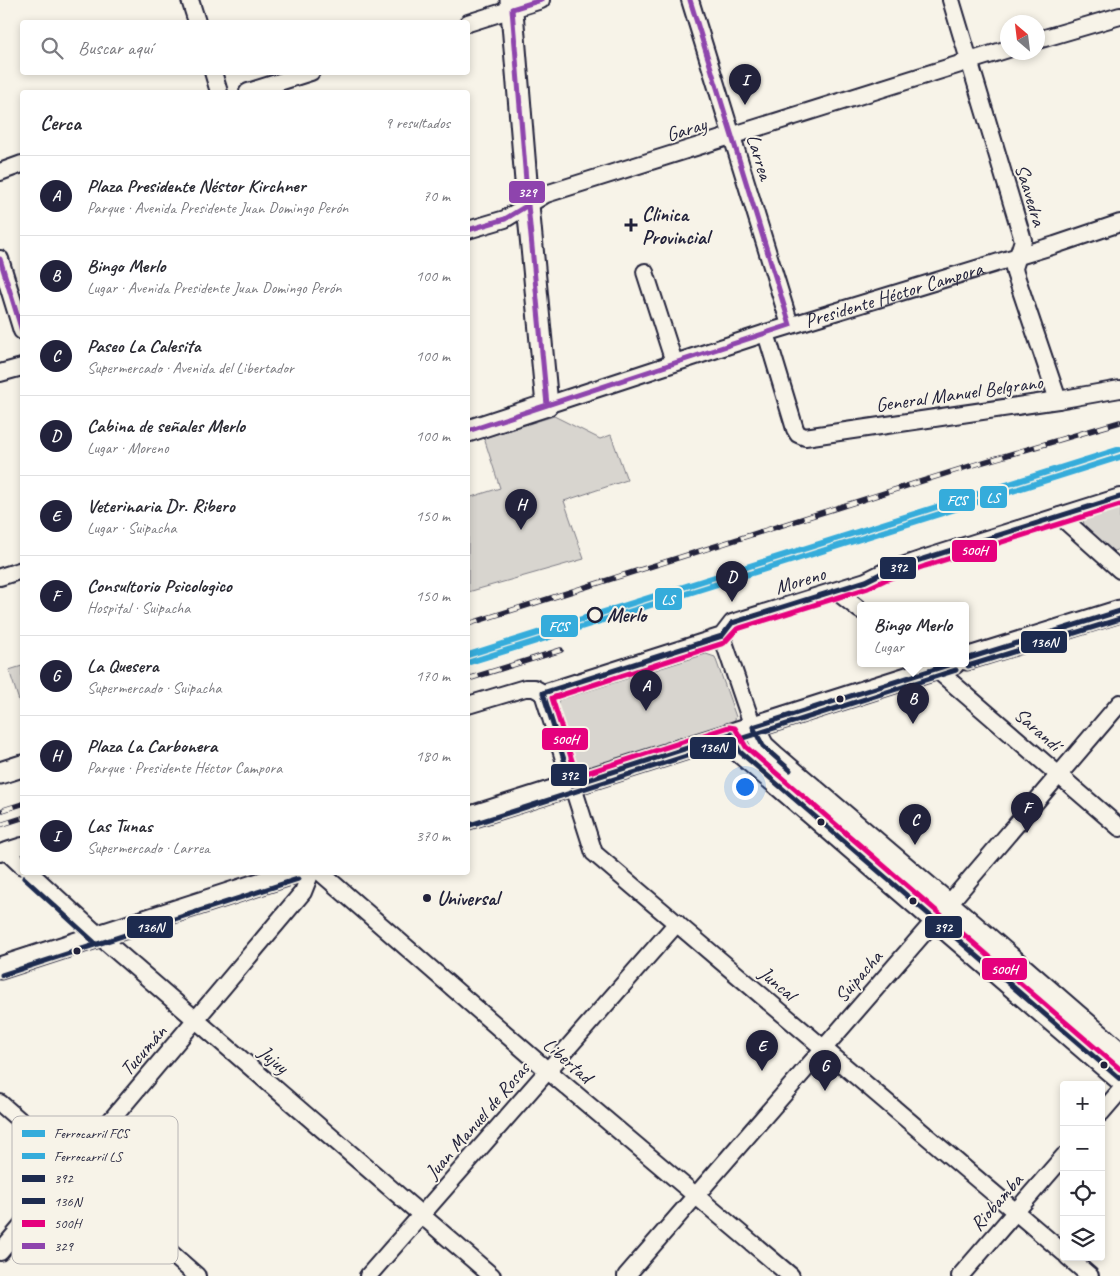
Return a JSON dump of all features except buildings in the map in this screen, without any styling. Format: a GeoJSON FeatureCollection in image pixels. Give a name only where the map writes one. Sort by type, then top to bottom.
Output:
{"type":"FeatureCollection","features":[{"type":"Feature","properties":{"kind":"main road"},"geometry":{"type":"LineString","coordinates":[[512,4],[528,205],[547,405]]}},
{"type":"Feature","properties":{"kind":"main road","name":"Presidente Héctor Campora"},"geometry":{"type":"LineString","coordinates":[[470,430],[547,405]]}},
{"type":"Feature","properties":{"kind":"main road"},"geometry":{"type":"LineString","coordinates":[[969,658],[1120,611]]}},
{"type":"Feature","properties":{"kind":"main road"},"geometry":{"type":"LineString","coordinates":[[470,817],[933,667]]}},
{"type":"Feature","properties":{"kind":"main road"},"geometry":{"type":"LineString","coordinates":[[753,727],[763,746],[1120,1079]]}},
{"type":"Feature","properties":{"kind":"main road"},"geometry":{"type":"LineString","coordinates":[[731,734],[740,752],[1120,1053]]}},
{"type":"Feature","properties":{"kind":"main road"},"geometry":{"type":"LineString","coordinates":[[0,773],[20,767]]}},
{"type":"Feature","properties":{"kind":"main road"},"geometry":{"type":"LineString","coordinates":[[0,968],[287,875]]}},
{"type":"Feature","properties":{"kind":"street"},"geometry":{"type":"LineString","coordinates":[[190,0],[196,20]]}},
{"type":"Feature","properties":{"kind":"street"},"geometry":{"type":"LineString","coordinates":[[470,22],[512,4],[541,0]]}},
{"type":"Feature","properties":{"kind":"street","name":"Larrea"},"geometry":{"type":"LineString","coordinates":[[690,0],[790,325]]}},
{"type":"Feature","properties":{"kind":"street","name":"Saavedra"},"geometry":{"type":"LineString","coordinates":[[951,0],[1023,240],[1015,273],[1058,400]]}},
{"type":"Feature","properties":{"kind":"street"},"geometry":{"type":"LineString","coordinates":[[1045,38],[1120,16]]}},
{"type":"Feature","properties":{"kind":"street","name":"Garay"},"geometry":{"type":"LineString","coordinates":[[470,229],[505,219],[546,194],[1000,51]]}},
{"type":"Feature","properties":{"kind":"street"},"geometry":{"type":"LineString","coordinates":[[214,75],[218,90]]}},
{"type":"Feature","properties":{"kind":"street"},"geometry":{"type":"LineString","coordinates":[[254,90],[302,75]]}},
{"type":"Feature","properties":{"kind":"street"},"geometry":{"type":"LineString","coordinates":[[0,172],[20,165]]}},
{"type":"Feature","properties":{"kind":"street","name":"Presidente Héctor Campora"},"geometry":{"type":"LineString","coordinates":[[547,405],[790,325],[1120,223]]}},
{"type":"Feature","properties":{"kind":"street"},"geometry":{"type":"LineString","coordinates":[[0,259],[20,324]]}},
{"type":"Feature","properties":{"kind":"street"},"geometry":{"type":"LineString","coordinates":[[645,272],[674,362]]}},
{"type":"Feature","properties":{"kind":"street","name":"General Manuel Belgrano"},"geometry":{"type":"LineString","coordinates":[[766,333],[795,429],[798,434],[804,437],[1058,400],[1120,389]]}},
{"type":"Feature","properties":{"kind":"street"},"geometry":{"type":"LineString","coordinates":[[0,373],[20,367]]}},
{"type":"Feature","properties":{"kind":"street","name":"Moreno"},"geometry":{"type":"LineString","coordinates":[[470,704],[525,688],[534,688],[543,693],[722,636],[732,624],[866,581],[882,572],[1120,497]]}},
{"type":"Feature","properties":{"kind":"street"},"geometry":{"type":"LineString","coordinates":[[1060,516],[1120,570]]}},
{"type":"Feature","properties":{"kind":"street"},"geometry":{"type":"LineString","coordinates":[[0,577],[20,571]]}},
{"type":"Feature","properties":{"kind":"street"},"geometry":{"type":"LineString","coordinates":[[836,591],[857,608]]}},
{"type":"Feature","properties":{"kind":"street"},"geometry":{"type":"LineString","coordinates":[[722,636],[753,727]]}},
{"type":"Feature","properties":{"kind":"street","name":"Sarandí"},"geometry":{"type":"LineString","coordinates":[[941,667],[1120,828]]}},
{"type":"Feature","properties":{"kind":"street","name":"Juncal"},"geometry":{"type":"LineString","coordinates":[[543,693],[594,853],[1060,1251]]}},
{"type":"Feature","properties":{"kind":"street","name":"Suipacha"},"geometry":{"type":"LineString","coordinates":[[626,1276],[942,912],[1120,703]]}},
{"type":"Feature","properties":{"kind":"street"},"geometry":{"type":"LineString","coordinates":[[3,852],[20,847]]}},
{"type":"Feature","properties":{"kind":"street"},"geometry":{"type":"LineString","coordinates":[[3,852],[20,865]]}},
{"type":"Feature","properties":{"kind":"street","name":"Jujuy"},"geometry":{"type":"LineString","coordinates":[[32,875],[99,936],[492,1276]]}},
{"type":"Feature","properties":{"kind":"street","name":"Tucumán"},"geometry":{"type":"LineString","coordinates":[[114,1116],[303,892],[310,875]]}},
{"type":"Feature","properties":{"kind":"street","name":"Libertad"},"geometry":{"type":"LineString","coordinates":[[323,875],[547,1070],[791,1276]]}},
{"type":"Feature","properties":{"kind":"street","name":"Juan Manuel de Rosas"},"geometry":{"type":"LineString","coordinates":[[368,1276],[677,923]]}},
{"type":"Feature","properties":{"kind":"street"},"geometry":{"type":"LineString","coordinates":[[1105,1109],[1120,1092]]}},
{"type":"Feature","properties":{"kind":"street"},"geometry":{"type":"LineString","coordinates":[[0,1104],[14,1116]]}},
{"type":"Feature","properties":{"kind":"street","name":"Riobamba"},"geometry":{"type":"LineString","coordinates":[[960,1276],[1060,1161]]}},
{"type":"Feature","properties":{"kind":"street","name":"Tucumán"},"geometry":{"type":"LineString","coordinates":[[0,1252],[12,1238]]}},
{"type":"Feature","properties":{"kind":"street"},"geometry":{"type":"LineString","coordinates":[[178,1259],[197,1276]]}},
{"type":"Feature","properties":{"kind":"street"},"geometry":{"type":"LineString","coordinates":[[1073,1261],[1090,1276]]}},
{"type":"Feature","properties":{"kind":"shaded area"},"geometry":{"type":"Polygon","coordinates":[[[554,416],[600,439],[611,435],[627,480],[564,501],[584,559],[470,591],[470,497],[500,488],[484,438],[554,416]]]}},
{"type":"Feature","properties":{"kind":"shaded area"},"geometry":{"type":"Polygon","coordinates":[[[1120,507],[1120,549],[1111,552],[1085,529],[1083,520],[1120,507]]]}},
{"type":"Feature","properties":{"kind":"shaded area"},"geometry":{"type":"Polygon","coordinates":[[[706,654],[715,657],[736,717],[732,725],[583,770],[576,766],[557,705],[559,700],[706,654]]]}},
{"type":"Feature","properties":{"kind":"shaded area"},"geometry":{"type":"Polygon","coordinates":[[[20,667],[20,704],[9,670],[20,667]]]}},
{"type":"Feature","properties":{"kind":"railway"},"geometry":{"type":"LineString","coordinates":[[470,623],[970,466],[1120,422]]}},
{"type":"Feature","properties":{"kind":"railway"},"geometry":{"type":"LineString","coordinates":[[470,663],[1120,457]]}},
{"type":"Feature","properties":{"kind":"railway"},"geometry":{"type":"LineString","coordinates":[[470,678],[561,650]]}},
{"type":"Feature","properties":{"kind":"railway"},"geometry":{"type":"LineString","coordinates":[[3,810],[20,805]]}},
{"type":"Feature","properties":{"kind":"railway"},"geometry":{"type":"LineString","coordinates":[[0,825],[20,819]]}},
{"type":"Feature","properties":{"kind":"rail line","name":"FCS"},"geometry":{"type":"LineString","coordinates":[[470,654],[1120,449]]}},
{"type":"Feature","properties":{"kind":"rail line","name":"LS"},"geometry":{"type":"LineString","coordinates":[[470,662],[1120,457]]}},
{"type":"Feature","properties":{"kind":"transit line","name":"329"},"geometry":{"type":"LineString","coordinates":[[541,0],[512,9],[547,405]]}},
{"type":"Feature","properties":{"kind":"transit line","name":"329"},"geometry":{"type":"LineString","coordinates":[[470,430],[790,325],[690,0]]}},
{"type":"Feature","properties":{"kind":"transit line","name":"329"},"geometry":{"type":"LineString","coordinates":[[470,229],[505,219],[528,205]]}},
{"type":"Feature","properties":{"kind":"transit line","name":"329"},"geometry":{"type":"LineString","coordinates":[[0,259],[20,324]]}},
{"type":"Feature","properties":{"kind":"transit line","name":"392"},"geometry":{"type":"LineString","coordinates":[[1120,497],[923,559],[882,573],[866,581],[732,623],[722,636],[543,693],[572,785],[731,734],[740,752],[1120,1079]]}},
{"type":"Feature","properties":{"kind":"transit line","name":"500H"},"geometry":{"type":"LineString","coordinates":[[1120,505],[925,566],[868,588],[737,629],[724,643],[552,698],[577,776],[729,727],[735,728],[746,747],[1120,1069]]}},
{"type":"Feature","properties":{"kind":"transit line","name":"392"},"geometry":{"type":"LineString","coordinates":[[969,658],[1120,611]]}},
{"type":"Feature","properties":{"kind":"transit line","name":"136N"},"geometry":{"type":"LineString","coordinates":[[969,666],[1120,619]]}},
{"type":"Feature","properties":{"kind":"transit line","name":"392"},"geometry":{"type":"LineString","coordinates":[[790,770],[763,746],[753,727],[941,667]]}},
{"type":"Feature","properties":{"kind":"transit line","name":"136N"},"geometry":{"type":"LineString","coordinates":[[470,825],[956,670]]}},
{"type":"Feature","properties":{"kind":"transit line","name":"136N"},"geometry":{"type":"LineString","coordinates":[[24,878],[94,942]]}},
{"type":"Feature","properties":{"kind":"transit line","name":"136N"},"geometry":{"type":"LineString","coordinates":[[2,975],[298,879]]}},
{"type":"Feature","properties":{"kind":"place","name":"Las Tunas"},"geometry":{"type":"Point","coordinates":[745,105]}},
{"type":"Feature","properties":{"kind":"place","name":"Clinica Provincial"},"geometry":{"type":"Point","coordinates":[631,225]}},
{"type":"Feature","properties":{"kind":"place","name":"Plaza La Carbonera"},"geometry":{"type":"Point","coordinates":[521,530]}},
{"type":"Feature","properties":{"kind":"place","name":"Cabina de señales Merlo"},"geometry":{"type":"Point","coordinates":[732,602]}},
{"type":"Feature","properties":{"kind":"place","name":"Merlo"},"geometry":{"type":"Point","coordinates":[595,615]}},
{"type":"Feature","properties":{"kind":"place","name":"Plaza Presidente Néstor Kirchner"},"geometry":{"type":"Point","coordinates":[646,711]}},
{"type":"Feature","properties":{"kind":"place","name":"Bingo Merlo"},"geometry":{"type":"Point","coordinates":[913,724]}},
{"type":"Feature","properties":{"kind":"place","name":"Consultorio Psicologico"},"geometry":{"type":"Point","coordinates":[1027,833]}},
{"type":"Feature","properties":{"kind":"place","name":"Paseo La Calesita"},"geometry":{"type":"Point","coordinates":[915,845]}},
{"type":"Feature","properties":{"kind":"place","name":"Universal"},"geometry":{"type":"Point","coordinates":[427,898]}},
{"type":"Feature","properties":{"kind":"place","name":"Veterinaria Dr. Ribero"},"geometry":{"type":"Point","coordinates":[762,1071]}},
{"type":"Feature","properties":{"kind":"place","name":"La Quesera"},"geometry":{"type":"Point","coordinates":[825,1091]}}]}
